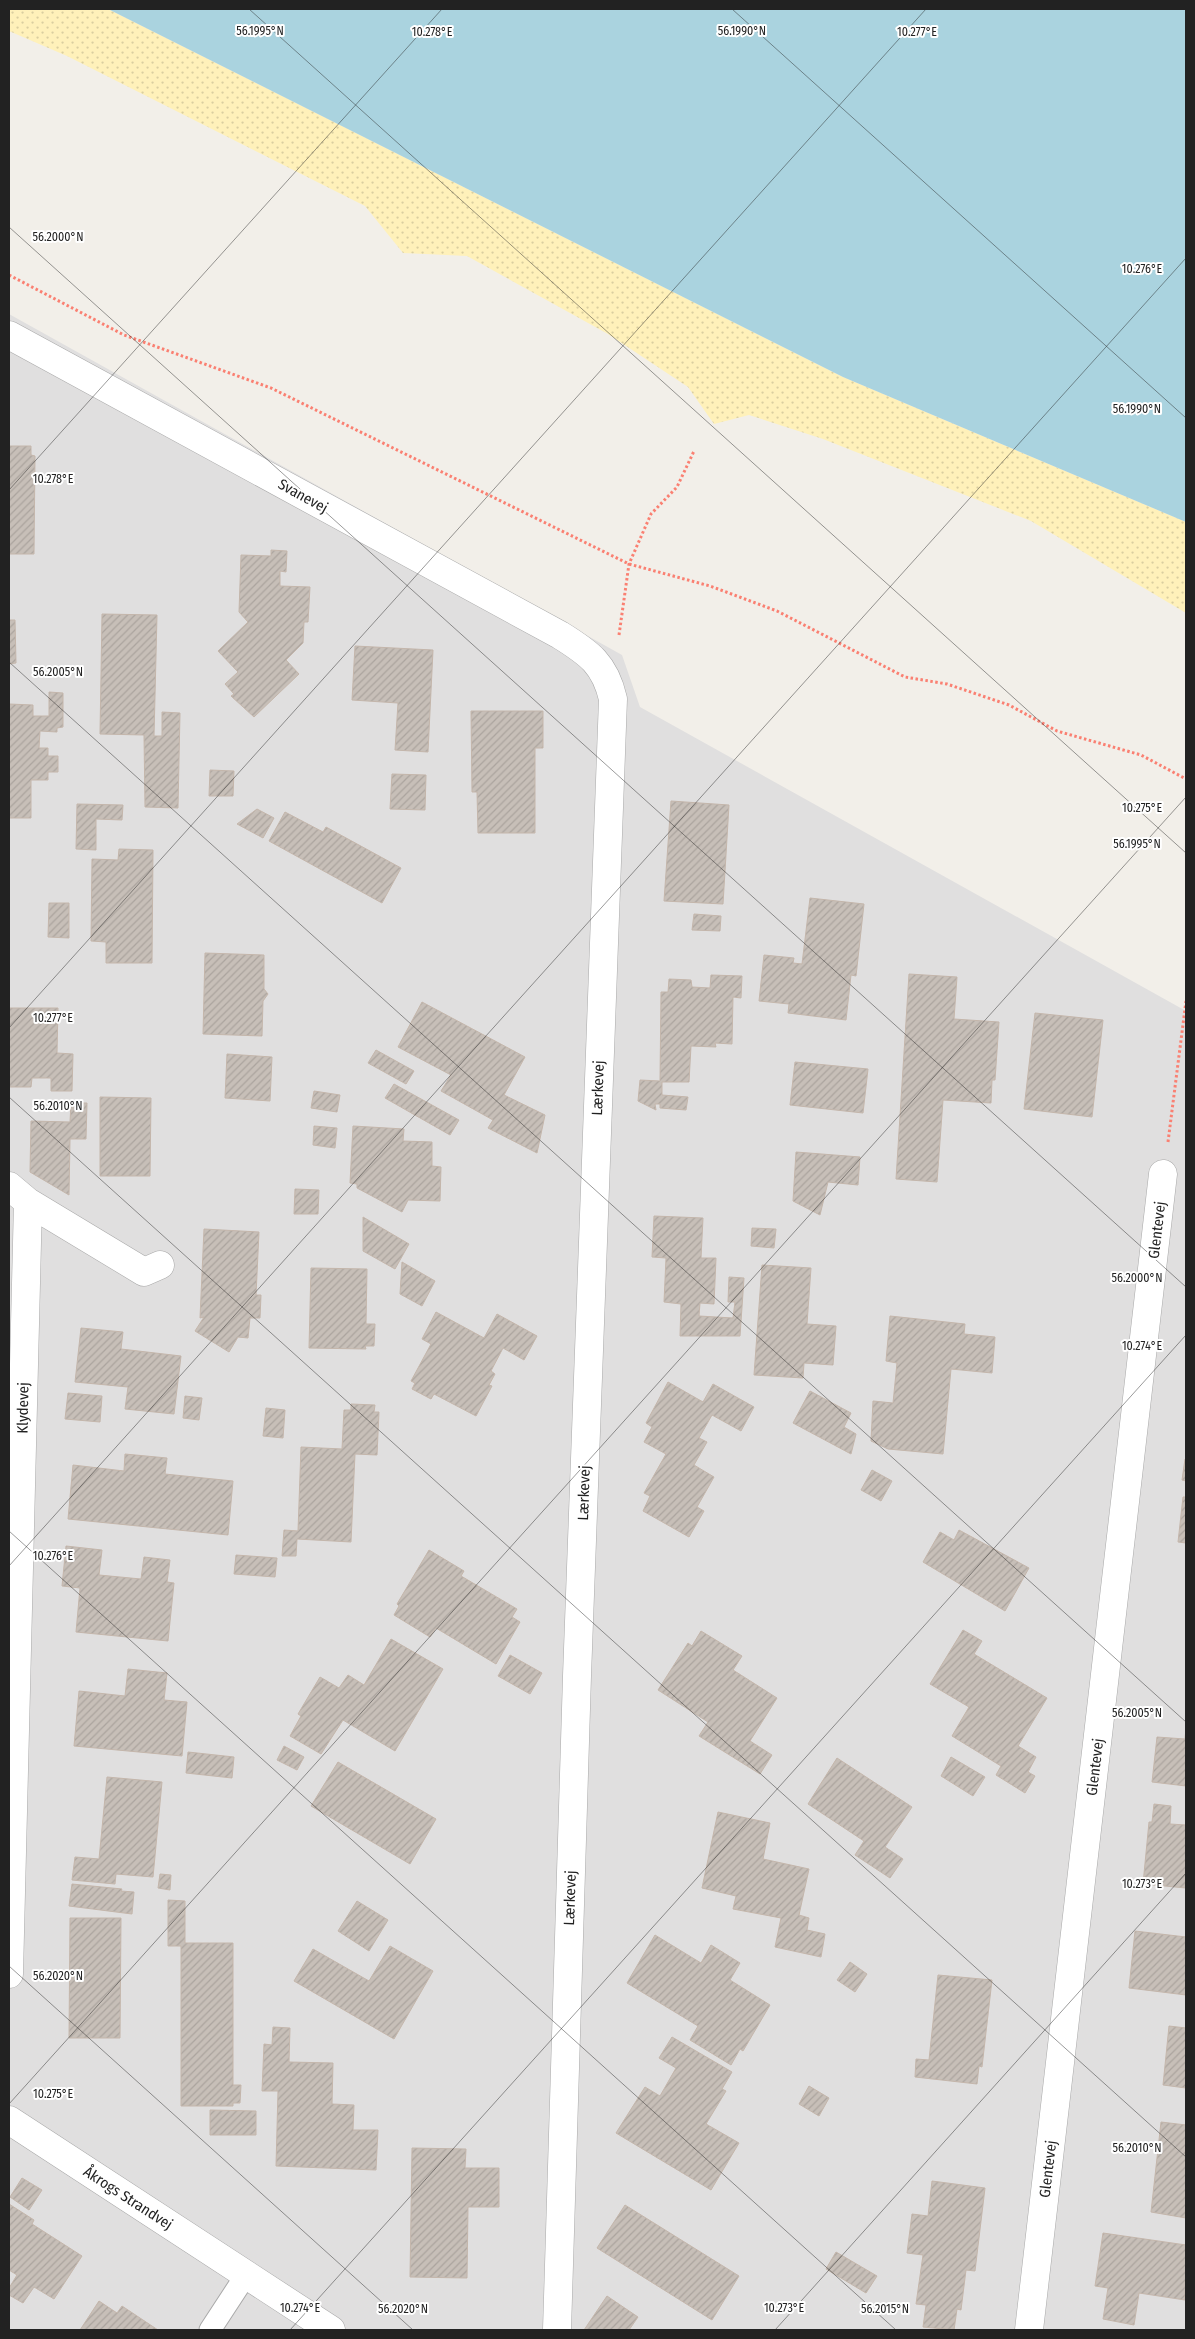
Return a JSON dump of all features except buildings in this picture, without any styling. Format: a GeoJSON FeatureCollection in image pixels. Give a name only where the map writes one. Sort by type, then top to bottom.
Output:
{"type":"FeatureCollection","features":[{"type":"Feature","properties":{"kind":"street","name":"Svanevej"},"geometry":{"type":"LineString","coordinates":[[9,335],[560,635],[595,660]]}},
{"type":"Feature","properties":{"kind":"street","name":"Lærkevej"},"geometry":{"type":"LineString","coordinates":[[557,2330],[576,1686],[613,699],[604,671],[595,660]]}},
{"type":"Feature","properties":{"kind":"street","name":"Glentevej"},"geometry":{"type":"LineString","coordinates":[[1029,2330],[1163,1174]]}},
{"type":"Feature","properties":{"kind":"street","name":"Klydevej"},"geometry":{"type":"LineString","coordinates":[[18,1194],[144,1272],[160,1265]]}},
{"type":"Feature","properties":{"kind":"street","name":"Klydevej"},"geometry":{"type":"LineString","coordinates":[[9,1974],[18,1194]]}},
{"type":"Feature","properties":{"kind":"street","name":"Åkrogs Strandvej"},"geometry":{"type":"LineString","coordinates":[[9,2120],[331,2330]]}},
{"type":"Feature","properties":{"kind":"lane"},"geometry":{"type":"LineString","coordinates":[[210,2330],[246,2276]]}},
{"type":"Feature","properties":{"kind":"path"},"geometry":{"type":"LineString","coordinates":[[9,275],[124,335],[271,388],[628,564],[710,586],[777,611],[904,677],[947,684],[1009,705],[1057,730],[1141,755],[1186,779]]}},
{"type":"Feature","properties":{"kind":"path"},"geometry":{"type":"LineString","coordinates":[[595,660],[619,639],[628,564],[652,514],[677,487],[694,451]]}},
{"type":"Feature","properties":{"kind":"path"},"geometry":{"type":"LineString","coordinates":[[1163,1174],[1186,1001]]}},
{"type":"Feature","properties":{"kind":"shaded area"},"geometry":{"type":"Polygon","coordinates":[[[9,314],[622,655],[640,707],[1186,1011],[1186,2330],[9,2330],[9,314]]]}},
{"type":"Feature","properties":{"kind":"sand"},"geometry":{"type":"Polygon","coordinates":[[[9,9],[108,9],[843,377],[1186,522],[1186,613],[1031,521],[823,439],[749,415],[714,424],[688,387],[608,334],[467,256],[403,253],[365,206],[67,56],[9,31],[9,9]]]}},
{"type":"Feature","properties":{"kind":"water"},"geometry":{"type":"Polygon","coordinates":[[[108,9],[1186,9],[1186,522],[843,377],[108,9]]]}}]}
